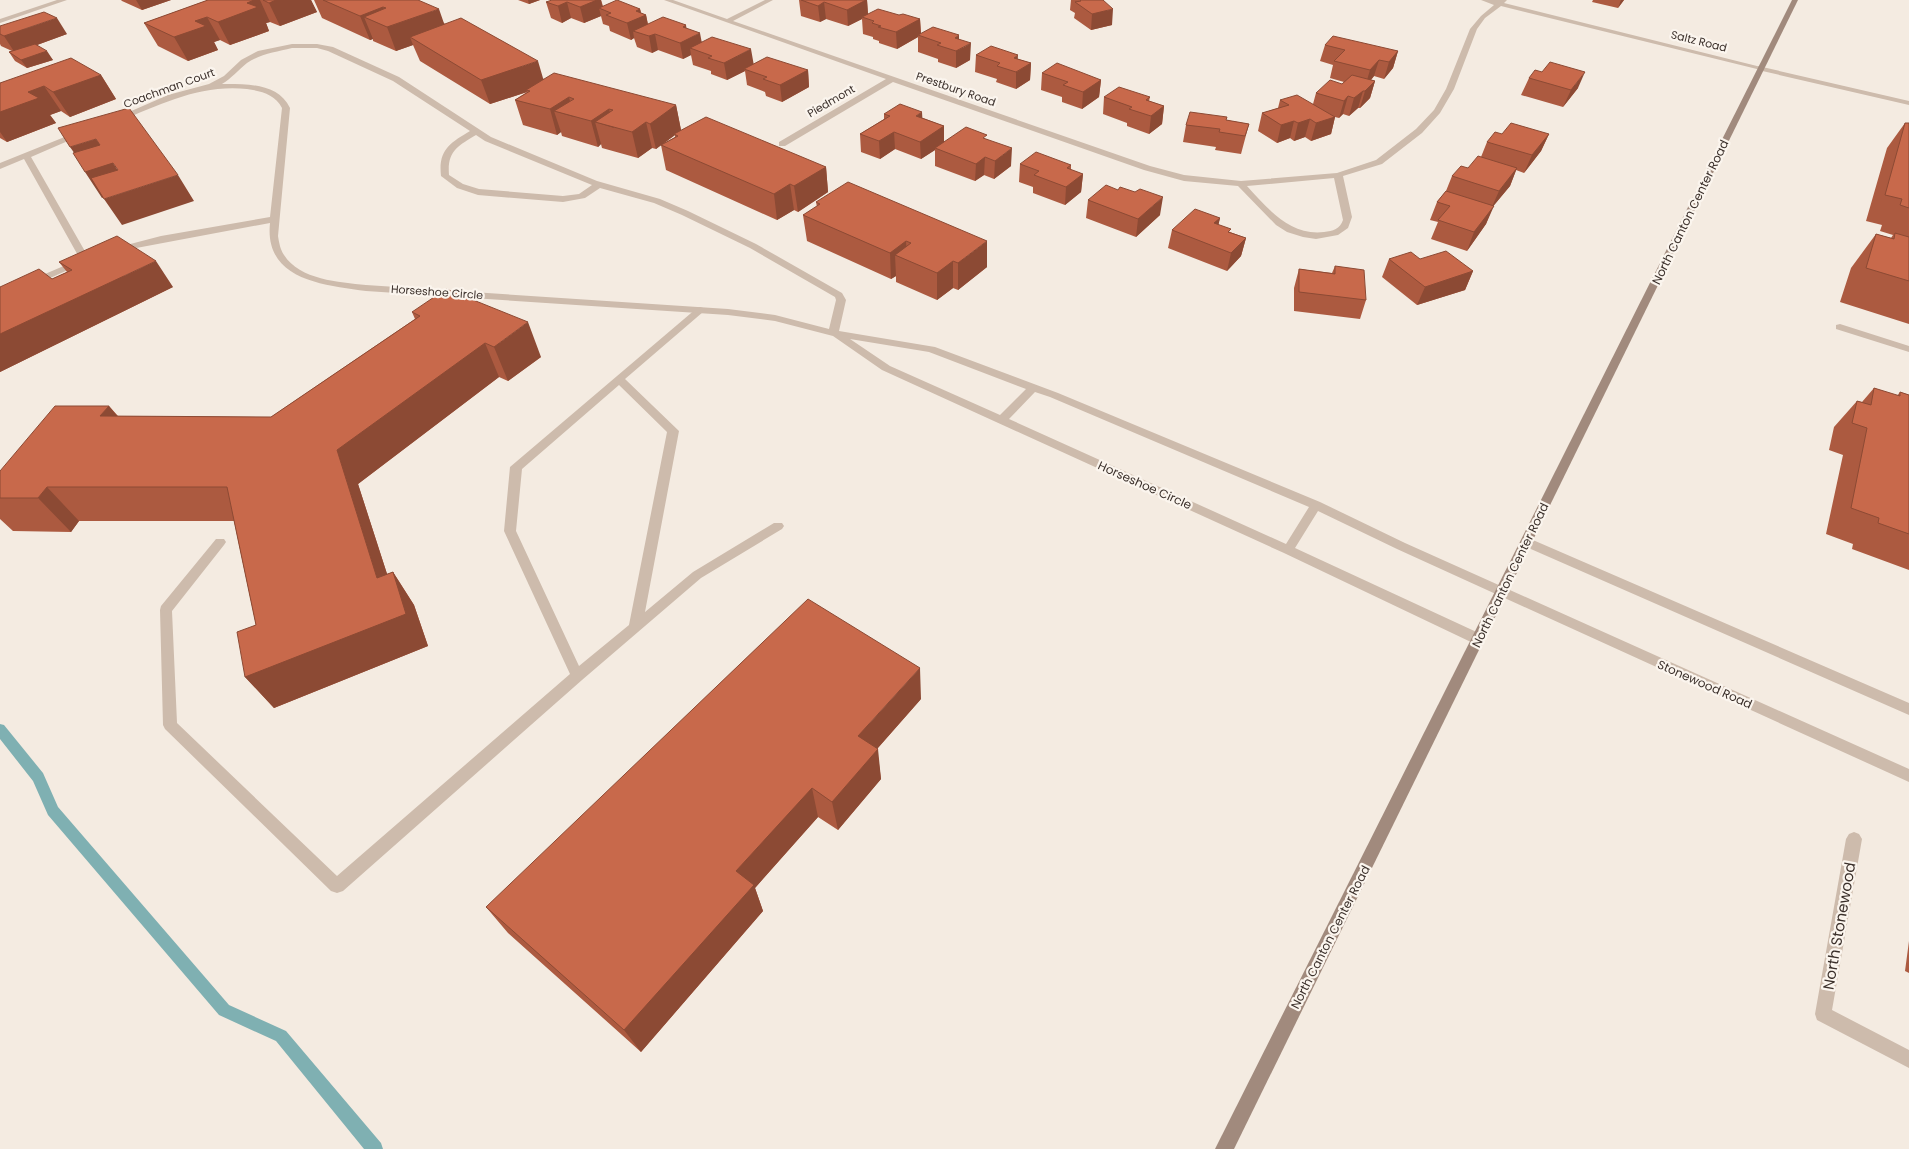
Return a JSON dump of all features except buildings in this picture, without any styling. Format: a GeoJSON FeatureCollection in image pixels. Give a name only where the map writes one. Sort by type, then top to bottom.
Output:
{"type":"FeatureCollection","features":[{"type":"Feature","properties":{"kind":"main road","name":"North Canton Center Road"},"geometry":{"type":"LineString","coordinates":[[1224,1149],[1795,0]]}},
{"type":"Feature","properties":{"kind":"street"},"geometry":{"type":"LineString","coordinates":[[0,21],[64,0]]}},
{"type":"Feature","properties":{"kind":"street","name":"Prestbury Road"},"geometry":{"type":"LineString","coordinates":[[667,0],[1147,168],[1184,178],[1241,184],[1338,175],[1379,162],[1419,131],[1437,110],[1450,90],[1474,29],[1483,17],[1502,2]]}},
{"type":"Feature","properties":{"kind":"street"},"geometry":{"type":"LineString","coordinates":[[727,21],[770,0]]}},
{"type":"Feature","properties":{"kind":"street","name":"Saltz Road"},"geometry":{"type":"LineString","coordinates":[[1484,0],[1502,2],[1761,68],[1909,103]]}},
{"type":"Feature","properties":{"kind":"street","name":"Coachman Court"},"geometry":{"type":"LineString","coordinates":[[108,123],[172,98],[212,86],[228,78],[244,62],[261,53],[292,46],[317,46],[330,49],[396,79],[476,132]]}},
{"type":"Feature","properties":{"kind":"street","name":"Piedmont"},"geometry":{"type":"LineString","coordinates":[[782,144],[892,79]]}},
{"type":"Feature","properties":{"kind":"street","name":"Horseshoe Circle"},"geometry":{"type":"LineString","coordinates":[[212,86],[238,86],[263,89],[277,95],[285,102],[286,108],[273,236],[280,256],[296,270],[321,281],[366,288],[700,310],[775,318],[833,332],[931,349],[1034,387],[1316,506],[1502,592]]}},
{"type":"Feature","properties":{"kind":"street"},"geometry":{"type":"LineString","coordinates":[[0,166],[90,130]]}},
{"type":"Feature","properties":{"kind":"street"},"geometry":{"type":"LineString","coordinates":[[600,184],[582,196],[563,199],[478,192],[460,186],[445,176],[443,164],[448,149],[476,132],[542,162],[600,184],[657,201],[685,213],[753,246],[839,295],[841,300],[833,332]]}},
{"type":"Feature","properties":{"kind":"street"},"geometry":{"type":"LineString","coordinates":[[26,155],[89,258],[26,285]]}},
{"type":"Feature","properties":{"kind":"street"},"geometry":{"type":"LineString","coordinates":[[1241,184],[1280,225],[1306,234],[1323,235],[1342,230],[1347,223],[1348,216],[1338,175]]}},
{"type":"Feature","properties":{"kind":"street"},"geometry":{"type":"LineString","coordinates":[[108,253],[161,239],[274,219]]}},
{"type":"Feature","properties":{"kind":"street"},"geometry":{"type":"LineString","coordinates":[[577,676],[510,531],[516,467],[700,310]]}},
{"type":"Feature","properties":{"kind":"street"},"geometry":{"type":"LineString","coordinates":[[1840,327],[1909,349]]}},
{"type":"Feature","properties":{"kind":"street","name":"Horseshoe Circle"},"geometry":{"type":"LineString","coordinates":[[833,332],[886,368],[1288,550],[1478,639]]}},
{"type":"Feature","properties":{"kind":"street"},"geometry":{"type":"LineString","coordinates":[[619,379],[673,431],[635,628]]}},
{"type":"Feature","properties":{"kind":"street"},"geometry":{"type":"LineString","coordinates":[[1002,420],[1034,387]]}},
{"type":"Feature","properties":{"kind":"street"},"geometry":{"type":"LineString","coordinates":[[1288,550],[1316,506]]}},
{"type":"Feature","properties":{"kind":"street"},"geometry":{"type":"LineString","coordinates":[[220,542],[166,610],[170,726],[337,886],[577,676],[697,575],[778,526]]}},
{"type":"Feature","properties":{"kind":"street"},"geometry":{"type":"LineString","coordinates":[[1526,542],[1909,709]]}},
{"type":"Feature","properties":{"kind":"street","name":"Stonewood Road"},"geometry":{"type":"LineString","coordinates":[[1502,592],[1909,776]]}},
{"type":"Feature","properties":{"kind":"street","name":"North Stonewood"},"geometry":{"type":"LineString","coordinates":[[1854,839],[1823,1014],[1909,1059]]}},
{"type":"Feature","properties":{"kind":"waterway"},"geometry":{"type":"LineString","coordinates":[[0,729],[38,777],[53,811],[224,1010],[281,1036],[375,1149]]}}]}
